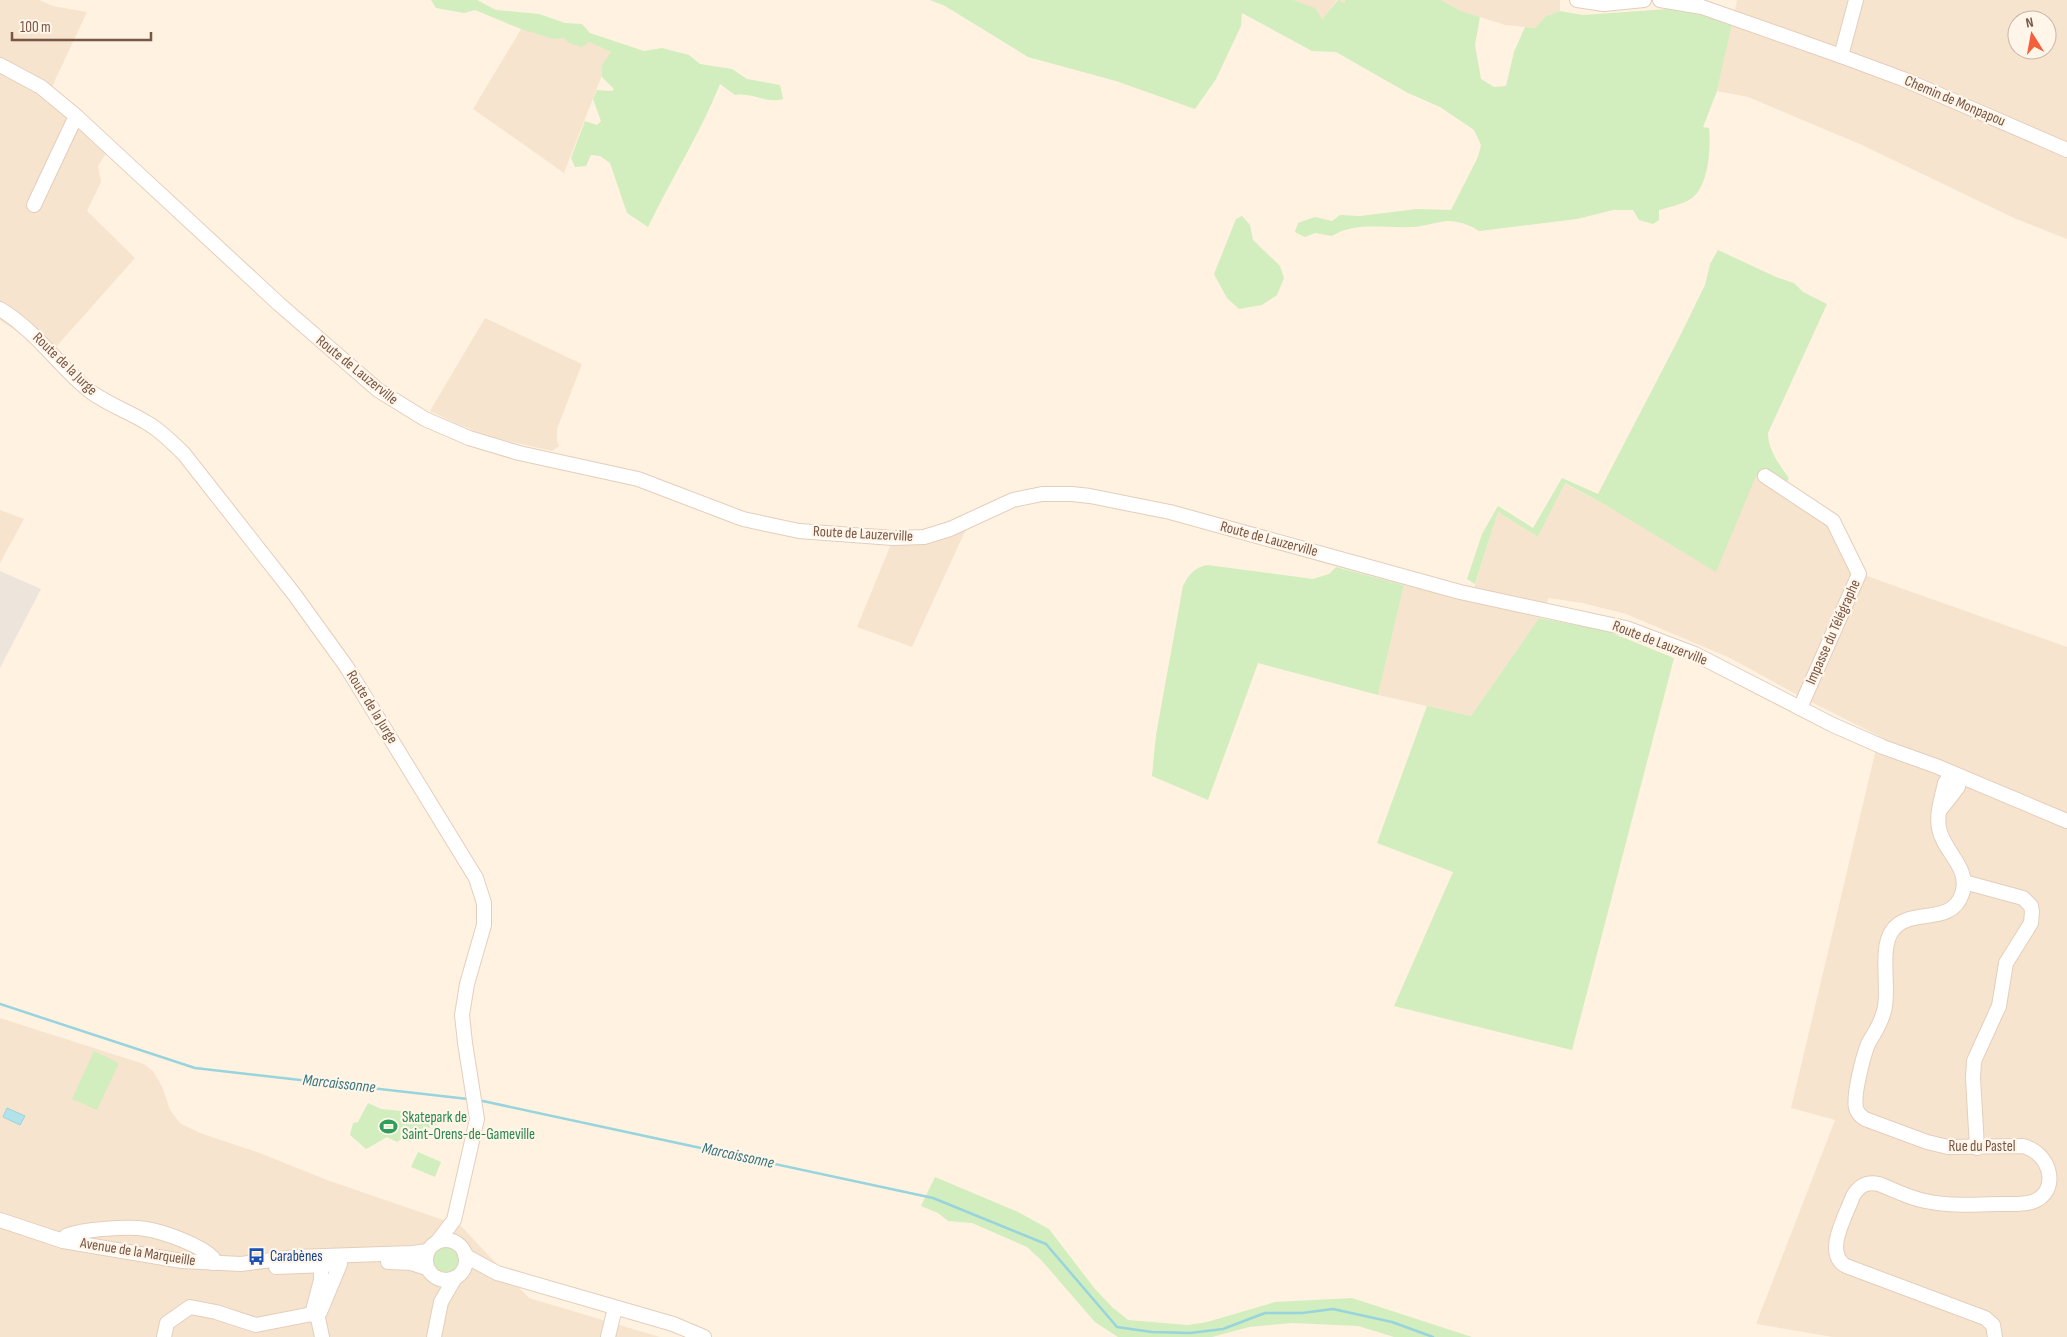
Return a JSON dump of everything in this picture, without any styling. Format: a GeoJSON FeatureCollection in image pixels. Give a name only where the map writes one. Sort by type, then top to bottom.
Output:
{"type":"FeatureCollection","features":[{"type":"Feature","properties":{"kind":"street"},"geometry":{"type":"LineString","coordinates":[[1577,0],[1604,4],[1644,0]]}},
{"type":"Feature","properties":{"kind":"street","name":"Chemin de Monpapou"},"geometry":{"type":"LineString","coordinates":[[1660,0],[1702,7],[1841,56],[1903,79],[2067,150]]}},
{"type":"Feature","properties":{"kind":"street"},"geometry":{"type":"LineString","coordinates":[[1841,56],[1856,0]]}},
{"type":"Feature","properties":{"kind":"street","name":"Route de Lauzerville"},"geometry":{"type":"LineString","coordinates":[[0,65],[41,87],[76,116],[265,291],[378,390],[425,419],[469,438],[519,453],[638,479],[743,519],[799,531],[893,538],[924,537],[950,529],[1013,500],[1042,494],[1090,496],[1135,504],[1476,596],[1626,628],[1695,654],[1800,708],[1954,780],[2067,821]]}},
{"type":"Feature","properties":{"kind":"street"},"geometry":{"type":"LineString","coordinates":[[34,205],[76,116]]}},
{"type":"Feature","properties":{"kind":"street","name":"Route de la Jurge"},"geometry":{"type":"LineString","coordinates":[[0,309],[32,332],[92,392],[149,424],[184,454],[330,642],[476,878],[481,891],[485,913],[481,940],[467,984],[462,1015],[477,1110],[475,1132],[454,1220],[433,1246]]}},
{"type":"Feature","properties":{"kind":"street","name":"Impasse du Télégraphe"},"geometry":{"type":"LineString","coordinates":[[1765,476],[1833,521],[1859,574],[1800,708]]}},
{"type":"Feature","properties":{"kind":"street"},"geometry":{"type":"LineString","coordinates":[[1954,780],[1940,810],[1938,819],[1940,833],[1958,861],[1964,882],[2023,898],[2031,906],[2032,912],[2031,923],[2006,963],[1999,1006],[1974,1061],[1973,1078],[1977,1148]]}},
{"type":"Feature","properties":{"kind":"street","name":"Rue du Pastel"},"geometry":{"type":"LineString","coordinates":[[1964,882],[1960,900],[1951,909],[1938,915],[1905,920],[1896,926],[1889,935],[1886,953],[1884,1013],[1866,1052],[1855,1105],[1857,1111],[1865,1119],[1926,1142],[1948,1147],[2023,1146],[2037,1151],[2045,1161],[2049,1171],[2048,1183],[2040,1198],[2026,1203],[1959,1205],[1925,1201],[1873,1183],[1864,1184],[1856,1190],[1853,1196],[1836,1242],[1836,1253],[1841,1263],[1846,1266],[1985,1318],[1993,1325],[1995,1337]]}},
{"type":"Feature","properties":{"kind":"street","name":"Avenue de la Marqueille"},"geometry":{"type":"LineString","coordinates":[[0,1220],[63,1240],[182,1261],[241,1264],[295,1256],[340,1264],[411,1263],[430,1272]]}},
{"type":"Feature","properties":{"kind":"street","name":"Route de la Jurge"},"geometry":{"type":"LineString","coordinates":[[454,1220],[462,1250]]}},
{"type":"Feature","properties":{"kind":"street","name":"Avenue de la Marqueille"},"geometry":{"type":"LineString","coordinates":[[63,1240],[66,1236],[82,1232],[132,1228],[147,1229],[190,1244],[210,1254],[213,1258],[213,1263]]}},
{"type":"Feature","properties":{"kind":"street"},"geometry":{"type":"LineString","coordinates":[[441,1302],[425,1259],[433,1246],[446,1240],[462,1250],[471,1259],[497,1273],[671,1330],[705,1337]]}},
{"type":"Feature","properties":{"kind":"street","name":"Avenue de la Marqueille"},"geometry":{"type":"LineString","coordinates":[[324,1261],[412,1253],[433,1246]]}},
{"type":"Feature","properties":{"kind":"street"},"geometry":{"type":"LineString","coordinates":[[434,1337],[441,1302],[465,1266],[462,1250]]}},
{"type":"Feature","properties":{"kind":"street"},"geometry":{"type":"LineString","coordinates":[[322,1337],[315,1316],[324,1261]]}},
{"type":"Feature","properties":{"kind":"street"},"geometry":{"type":"LineString","coordinates":[[315,1316],[340,1264]]}},
{"type":"Feature","properties":{"kind":"street"},"geometry":{"type":"LineString","coordinates":[[430,1272],[440,1280],[476,1271],[497,1273]]}},
{"type":"Feature","properties":{"kind":"street"},"geometry":{"type":"LineString","coordinates":[[564,1294],[589,1299],[673,1324],[705,1337]]}},
{"type":"Feature","properties":{"kind":"street"},"geometry":{"type":"LineString","coordinates":[[164,1337],[167,1324],[190,1307],[216,1312],[256,1325],[315,1316]]}},
{"type":"Feature","properties":{"kind":"street"},"geometry":{"type":"LineString","coordinates":[[608,1337],[614,1312]]}},
{"type":"Feature","properties":{"kind":"shaded area"},"geometry":{"type":"Polygon","coordinates":[[[0,0],[39,0],[53,6],[87,12],[56,78],[48,100],[107,152],[98,166],[101,182],[87,211],[135,258],[47,357],[30,340],[0,320],[0,0]]]}},
{"type":"Feature","properties":{"kind":"shaded area"},"geometry":{"type":"Polygon","coordinates":[[[1293,0],[1337,0],[1322,19],[1293,0]]]}},
{"type":"Feature","properties":{"kind":"shaded area"},"geometry":{"type":"Polygon","coordinates":[[[1441,0],[1560,0],[1560,11],[1546,16],[1535,28],[1505,25],[1461,11],[1441,0]]]}},
{"type":"Feature","properties":{"kind":"shaded area"},"geometry":{"type":"Polygon","coordinates":[[[1737,0],[2067,0],[2067,239],[2016,219],[1862,145],[1748,97],[1717,91],[1737,0]]]}},
{"type":"Feature","properties":{"kind":"shaded area"},"geometry":{"type":"Polygon","coordinates":[[[523,26],[589,42],[611,52],[564,173],[473,109],[523,26]]]}},
{"type":"Feature","properties":{"kind":"shaded area"},"geometry":{"type":"Polygon","coordinates":[[[485,318],[582,364],[557,429],[559,446],[552,451],[490,437],[430,411],[485,318]]]}},
{"type":"Feature","properties":{"kind":"shaded area"},"geometry":{"type":"Polygon","coordinates":[[[1756,476],[1826,523],[1864,575],[2067,647],[2067,1337],[1833,1337],[1756,1324],[1835,1120],[1791,1108],[1879,736],[1801,697],[1730,658],[1626,614],[1582,603],[1549,598],[1539,618],[1471,716],[1378,695],[1404,585],[1470,601],[1498,512],[1538,537],[1564,483],[1609,507],[1756,476]]]}},
{"type":"Feature","properties":{"kind":"shaded area"},"geometry":{"type":"Polygon","coordinates":[[[0,510],[24,519],[0,563],[0,510]]]}},
{"type":"Feature","properties":{"kind":"shaded area"},"geometry":{"type":"Polygon","coordinates":[[[967,527],[912,647],[857,627],[891,544],[967,527]]]}},
{"type":"Feature","properties":{"kind":"shaded area"},"geometry":{"type":"Polygon","coordinates":[[[0,571],[41,589],[0,668],[0,571]]]}},
{"type":"Feature","properties":{"kind":"shaded area"},"geometry":{"type":"Polygon","coordinates":[[[0,1018],[144,1064],[153,1071],[162,1086],[170,1110],[180,1123],[200,1133],[257,1152],[327,1180],[461,1226],[529,1298],[660,1337],[0,1337],[0,1018]]]}},
{"type":"Feature","properties":{"kind":"green space"},"geometry":{"type":"Polygon","coordinates":[[[431,0],[477,0],[496,10],[539,14],[565,23],[582,24],[590,33],[644,51],[662,48],[689,55],[700,64],[732,69],[747,79],[780,85],[783,99],[771,100],[747,95],[735,95],[720,84],[704,121],[648,227],[627,213],[610,163],[600,156],[591,155],[586,166],[575,167],[571,158],[585,121],[597,125],[601,121],[593,99],[597,90],[612,91],[614,89],[602,77],[602,65],[611,52],[589,42],[582,47],[569,43],[564,38],[553,39],[521,29],[475,10],[464,13],[436,8],[431,0]]]}},
{"type":"Feature","properties":{"kind":"green space"},"geometry":{"type":"Polygon","coordinates":[[[930,0],[1293,0],[1315,8],[1322,19],[1338,0],[1344,3],[1345,0],[1441,0],[1461,11],[1480,17],[1475,45],[1481,79],[1494,87],[1506,86],[1514,52],[1525,27],[1535,28],[1546,16],[1560,11],[1583,15],[1668,9],[1694,13],[1732,24],[1717,91],[1703,127],[1709,128],[1710,136],[1705,178],[1696,195],[1686,202],[1659,210],[1659,220],[1653,224],[1639,220],[1633,210],[1613,210],[1577,219],[1479,231],[1465,224],[1450,221],[1417,227],[1361,227],[1341,231],[1332,236],[1315,233],[1305,237],[1295,232],[1298,223],[1315,217],[1332,221],[1340,215],[1360,216],[1417,209],[1451,210],[1478,157],[1481,145],[1474,130],[1440,107],[1408,93],[1336,52],[1312,51],[1242,13],[1241,26],[1216,79],[1195,109],[1116,81],[1028,57],[945,6],[930,0]]]}},
{"type":"Feature","properties":{"kind":"green space"},"geometry":{"type":"Polygon","coordinates":[[[1242,216],[1250,225],[1253,240],[1280,266],[1284,278],[1277,295],[1262,305],[1239,309],[1227,298],[1214,274],[1236,219],[1242,216]]]}},
{"type":"Feature","properties":{"kind":"green space"},"geometry":{"type":"Polygon","coordinates":[[[1718,250],[1776,277],[1794,283],[1803,292],[1827,304],[1768,433],[1772,451],[1789,478],[1781,493],[1756,476],[1716,572],[1609,507],[1565,483],[1538,537],[1498,512],[1475,584],[1467,579],[1482,534],[1498,506],[1533,528],[1562,478],[1598,494],[1678,340],[1705,285],[1710,264],[1718,250]]]}},
{"type":"Feature","properties":{"kind":"green space"},"geometry":{"type":"Polygon","coordinates":[[[1207,565],[1313,579],[1329,574],[1336,567],[1404,585],[1378,695],[1258,663],[1208,800],[1152,776],[1156,735],[1183,586],[1192,572],[1207,565]]]}},
{"type":"Feature","properties":{"kind":"green space"},"geometry":{"type":"Polygon","coordinates":[[[1539,618],[1607,631],[1674,658],[1572,1050],[1394,1006],[1453,872],[1377,843],[1427,706],[1471,716],[1539,618]]]}},
{"type":"Feature","properties":{"kind":"green space"},"geometry":{"type":"Polygon","coordinates":[[[94,1051],[119,1063],[97,1110],[72,1099],[94,1051]]]}},
{"type":"Feature","properties":{"kind":"green space","name":"Skatepark de Saint-Orens-de-Gameville"},"geometry":{"type":"Polygon","coordinates":[[[368,1103],[381,1109],[422,1113],[422,1116],[438,1115],[440,1123],[429,1128],[423,1126],[424,1130],[414,1136],[415,1140],[410,1142],[403,1138],[397,1142],[387,1137],[366,1149],[350,1135],[353,1123],[358,1122],[368,1103]]]}},
{"type":"Feature","properties":{"kind":"green space"},"geometry":{"type":"Polygon","coordinates":[[[418,1152],[441,1162],[435,1177],[411,1167],[418,1152]]]}},
{"type":"Feature","properties":{"kind":"green space"},"geometry":{"type":"Polygon","coordinates":[[[935,1177],[1018,1212],[1049,1229],[1095,1289],[1128,1320],[1188,1325],[1207,1322],[1275,1302],[1352,1298],[1472,1337],[1394,1337],[1358,1326],[1292,1323],[1249,1327],[1212,1337],[1118,1337],[1095,1322],[1042,1261],[1027,1247],[972,1223],[948,1221],[938,1213],[921,1206],[935,1177]]]}},
{"type":"Feature","properties":{"kind":"green space"},"geometry":{"type":"Polygon","coordinates":[[[446,1247],[455,1251],[459,1260],[455,1269],[446,1273],[437,1269],[433,1260],[437,1251],[446,1247]]]}},
{"type":"Feature","properties":{"kind":"water"},"geometry":{"type":"Polygon","coordinates":[[[7,1108],[25,1116],[20,1125],[3,1117],[7,1108]]]}},
{"type":"Feature","properties":{"kind":"waterway","name":"Marcaissonne"},"geometry":{"type":"LineString","coordinates":[[0,1004],[195,1068],[468,1099]]}},
{"type":"Feature","properties":{"kind":"waterway","name":"Marcaissonne"},"geometry":{"type":"LineString","coordinates":[[478,1100],[933,1198],[1046,1244],[1117,1327],[1152,1332],[1190,1333],[1223,1329],[1265,1313],[1302,1313],[1333,1309],[1392,1322],[1433,1337]]}},
{"type":"Feature","properties":{"kind":"place","name":"Skatepark de Saint-Orens-de-Gameville"},"geometry":{"type":"Point","coordinates":[388,1126]}},
{"type":"Feature","properties":{"kind":"place","name":"Carabènes"},"geometry":{"type":"Point","coordinates":[256,1256]}}]}
